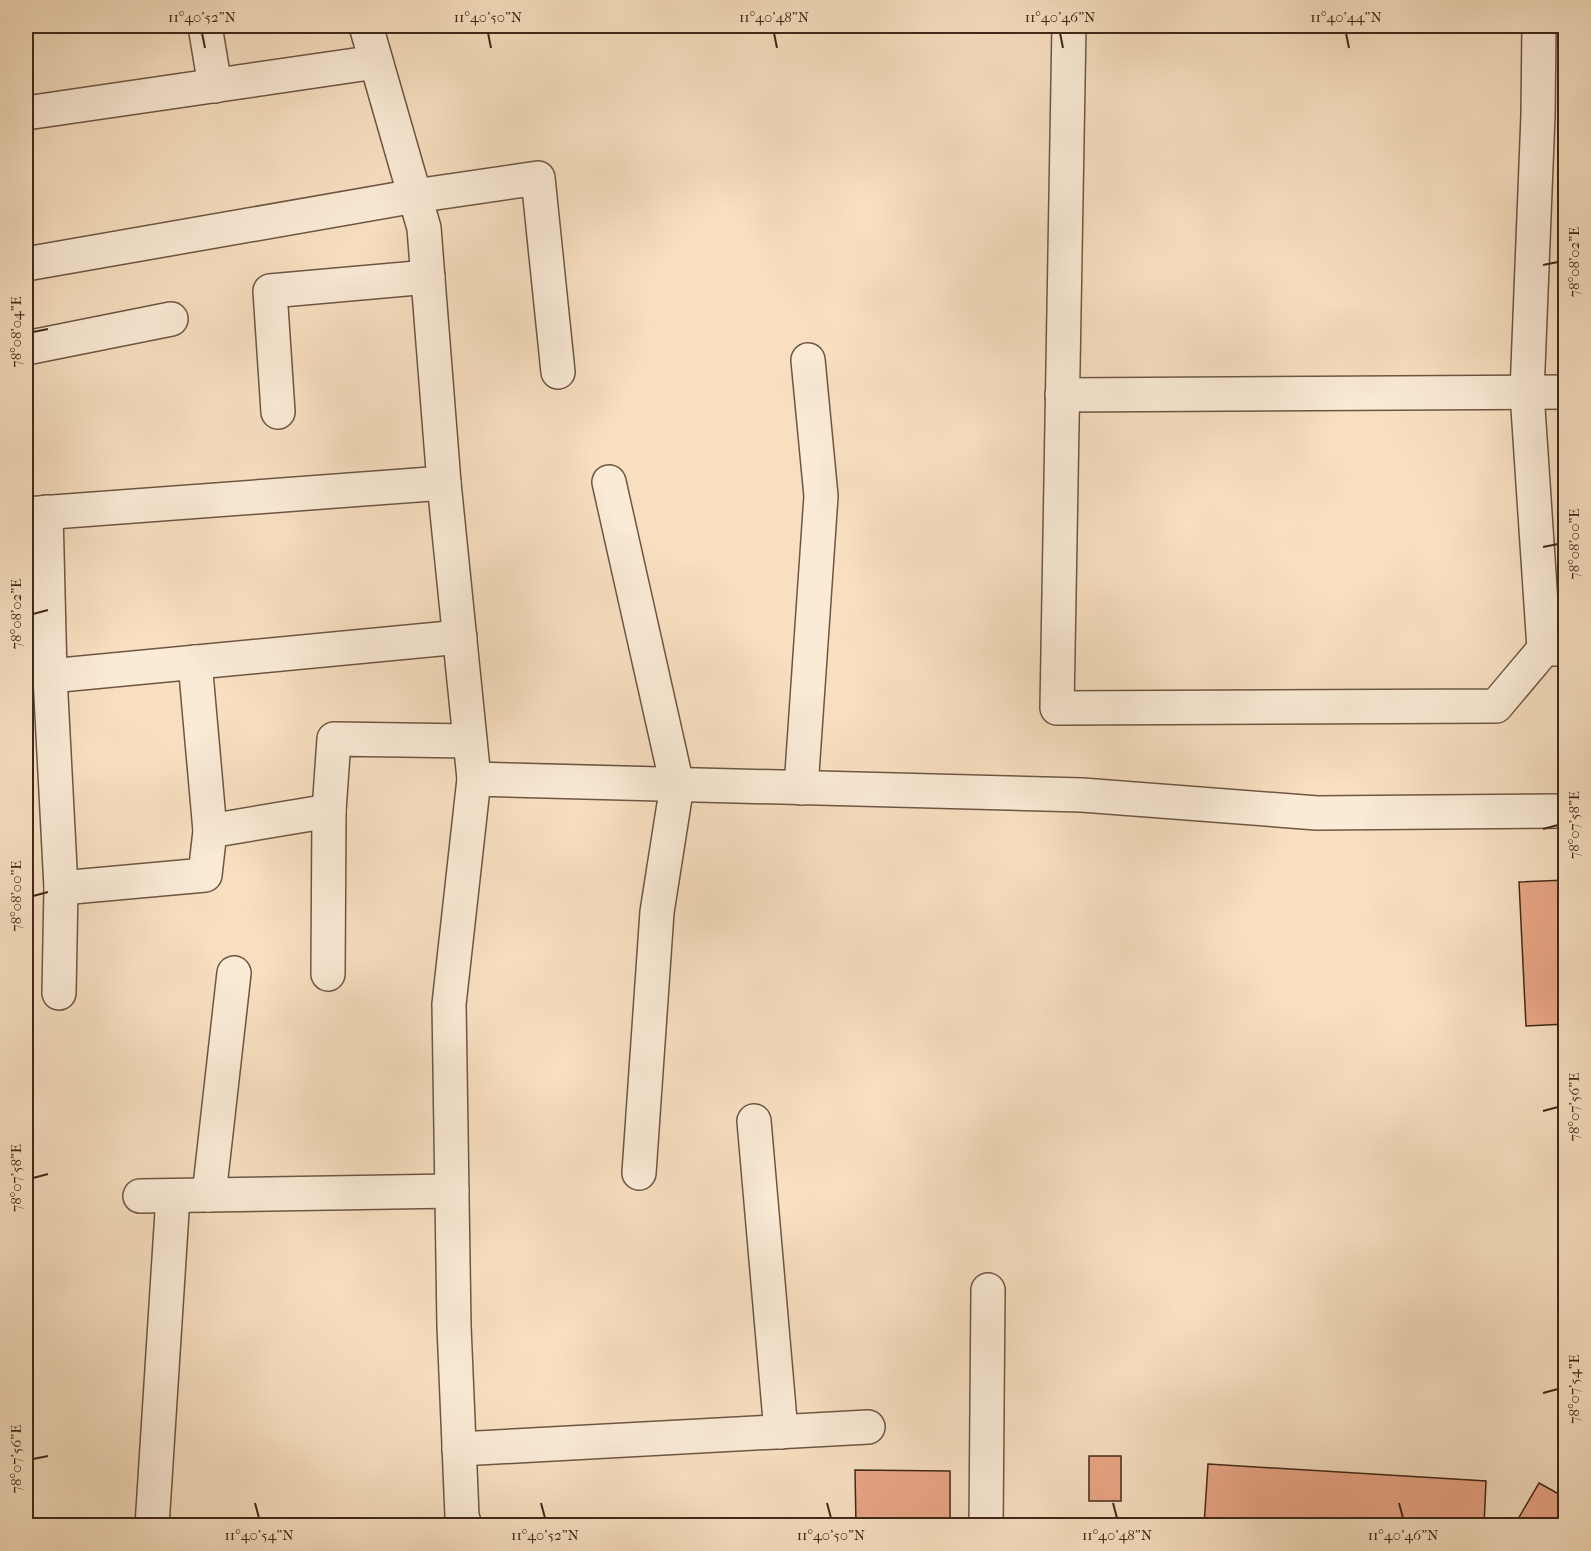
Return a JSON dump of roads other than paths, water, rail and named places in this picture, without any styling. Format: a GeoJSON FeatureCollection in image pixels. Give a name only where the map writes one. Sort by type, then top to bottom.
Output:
{"type":"FeatureCollection","features":[{"type":"Feature","properties":{"kind":"street"},"geometry":{"type":"LineString","coordinates":[[205,26],[215,86]]}},
{"type":"Feature","properties":{"kind":"street"},"geometry":{"type":"LineString","coordinates":[[366,26],[423,228],[444,483],[474,779],[449,1004],[454,1326],[465,1526]]}},
{"type":"Feature","properties":{"kind":"street"},"geometry":{"type":"LineString","coordinates":[[1069,26],[1057,708],[1496,706],[1555,649],[1527,393],[1538,116],[1539,26]]}},
{"type":"Feature","properties":{"kind":"street"},"geometry":{"type":"LineString","coordinates":[[26,113],[376,62]]}},
{"type":"Feature","properties":{"kind":"street"},"geometry":{"type":"LineString","coordinates":[[26,264],[415,196],[538,178],[558,372]]}},
{"type":"Feature","properties":{"kind":"street"},"geometry":{"type":"LineString","coordinates":[[278,412],[270,291],[428,278]]}},
{"type":"Feature","properties":{"kind":"street"},"geometry":{"type":"LineString","coordinates":[[26,348],[171,320]]}},
{"type":"Feature","properties":{"kind":"street"},"geometry":{"type":"LineString","coordinates":[[801,788],[821,496],[808,360]]}},
{"type":"Feature","properties":{"kind":"street"},"geometry":{"type":"LineString","coordinates":[[1062,395],[1566,392]]}},
{"type":"Feature","properties":{"kind":"street"},"geometry":{"type":"LineString","coordinates":[[609,482],[677,785],[657,912],[639,1173]]}},
{"type":"Feature","properties":{"kind":"street"},"geometry":{"type":"LineString","coordinates":[[59,993],[61,888],[50,676],[36,513],[444,483]]}},
{"type":"Feature","properties":{"kind":"street"},"geometry":{"type":"LineString","coordinates":[[50,676],[460,637]]}},
{"type":"Feature","properties":{"kind":"street"},"geometry":{"type":"LineString","coordinates":[[61,888],[205,875],[210,831],[195,662]]}},
{"type":"Feature","properties":{"kind":"street"},"geometry":{"type":"LineString","coordinates":[[328,974],[329,811],[334,739],[470,741]]}},
{"type":"Feature","properties":{"kind":"street"},"geometry":{"type":"LineString","coordinates":[[474,779],[1082,795],[1317,813],[1566,811]]}},
{"type":"Feature","properties":{"kind":"street"},"geometry":{"type":"LineString","coordinates":[[210,831],[329,811]]}},
{"type":"Feature","properties":{"kind":"street"},"geometry":{"type":"LineString","coordinates":[[209,1195],[234,973]]}},
{"type":"Feature","properties":{"kind":"street"},"geometry":{"type":"LineString","coordinates":[[754,1121],[781,1432]]}},
{"type":"Feature","properties":{"kind":"street"},"geometry":{"type":"LineString","coordinates":[[140,1196],[452,1191]]}},
{"type":"Feature","properties":{"kind":"street"},"geometry":{"type":"LineString","coordinates":[[152,1526],[173,1196]]}},
{"type":"Feature","properties":{"kind":"street"},"geometry":{"type":"LineString","coordinates":[[986,1526],[987,1290]]}},
{"type":"Feature","properties":{"kind":"street"},"geometry":{"type":"LineString","coordinates":[[459,1449],[868,1427]]}}]}
